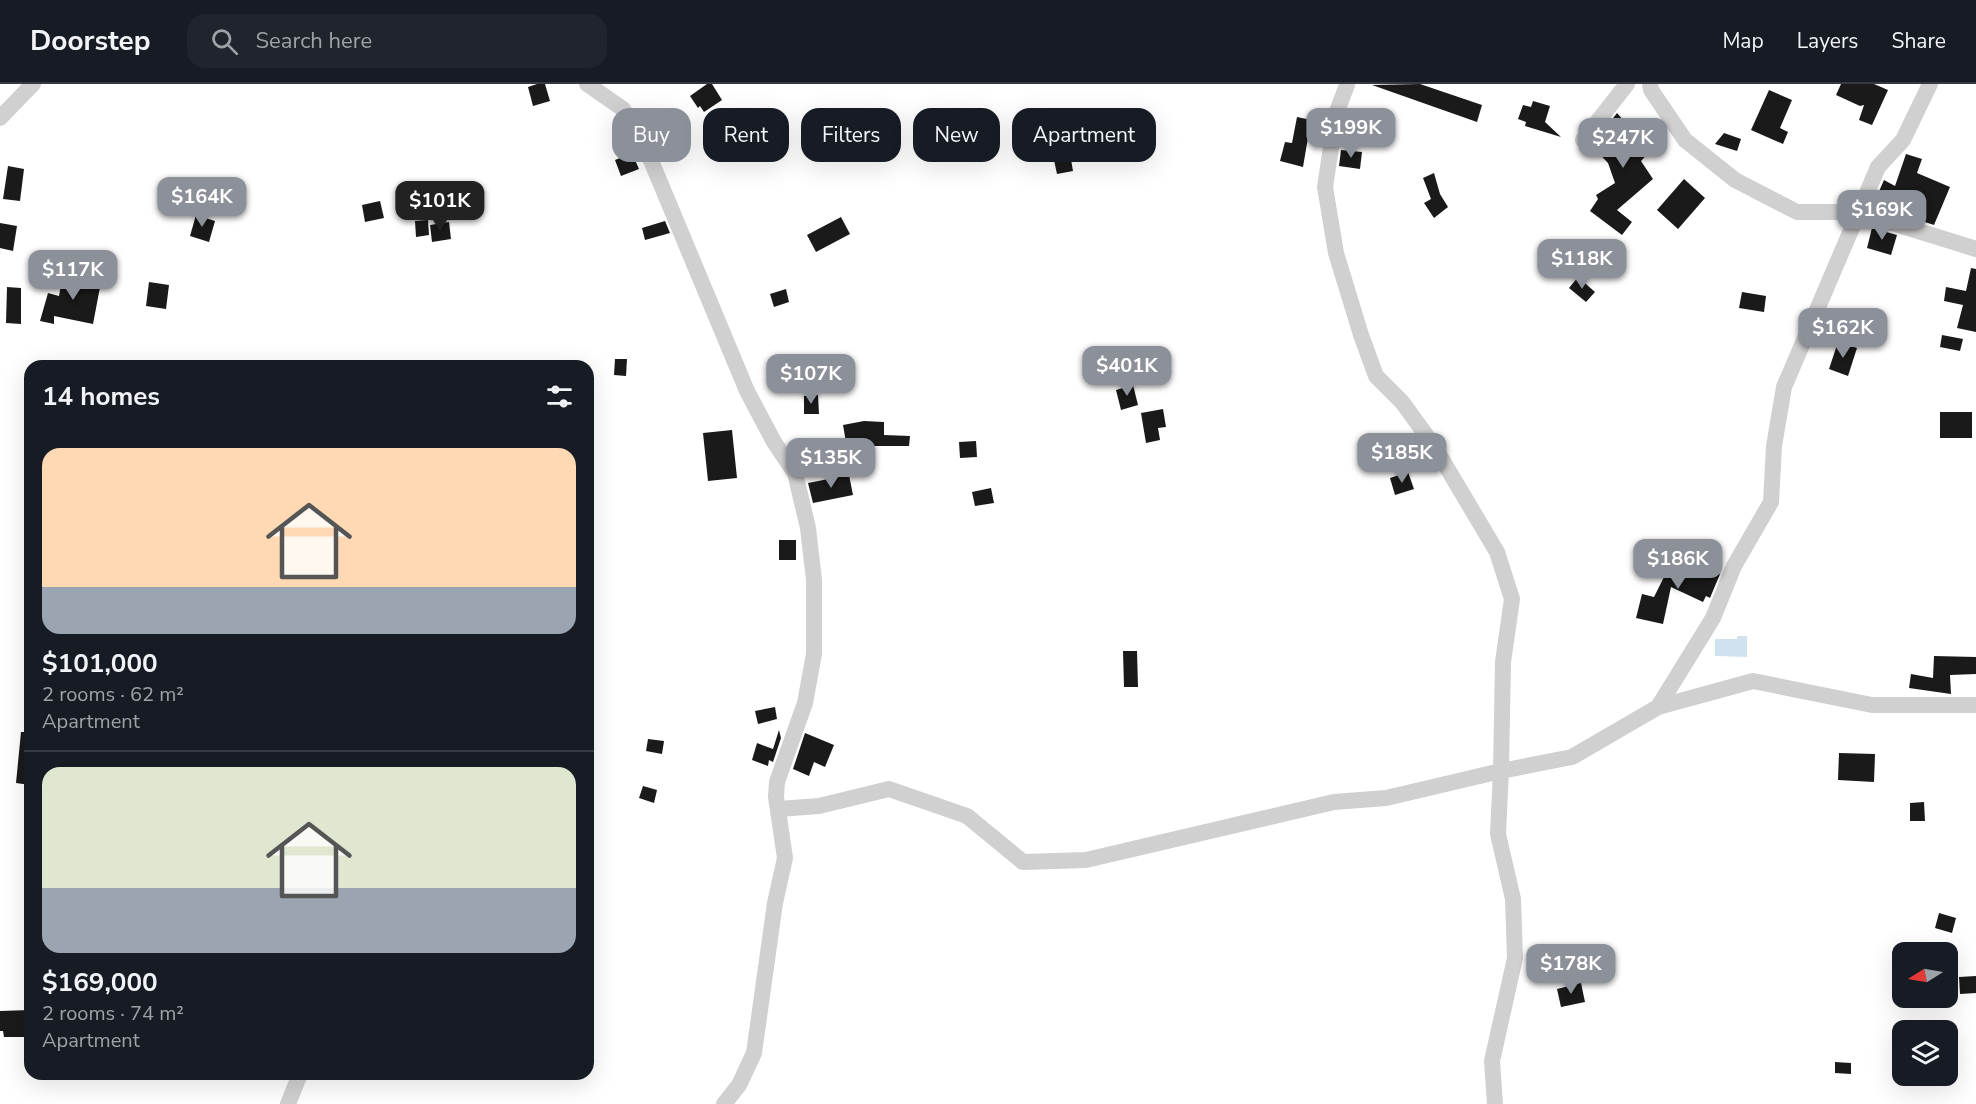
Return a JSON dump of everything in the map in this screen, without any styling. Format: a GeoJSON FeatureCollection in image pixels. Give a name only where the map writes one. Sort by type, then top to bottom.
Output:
{"type":"FeatureCollection","features":[{"type":"Feature","properties":{"kind":"street"},"geometry":{"type":"LineString","coordinates":[[0,118],[33,84]]}},
{"type":"Feature","properties":{"kind":"street"},"geometry":{"type":"LineString","coordinates":[[587,84],[623,109],[642,139],[747,391],[774,442],[795,473],[808,528],[814,580],[814,654],[805,702],[777,782],[776,798],[784,858],[775,903],[754,1053],[739,1085],[724,1104]]}},
{"type":"Feature","properties":{"kind":"street"},"geometry":{"type":"LineString","coordinates":[[1583,140],[1627,84]]}},
{"type":"Feature","properties":{"kind":"street"},"geometry":{"type":"LineString","coordinates":[[1650,84],[1685,140],[1735,180],[1797,212],[1857,212],[1976,249]]}},
{"type":"Feature","properties":{"kind":"street"},"geometry":{"type":"LineString","coordinates":[[1658,707],[1713,618],[1734,566],[1772,502],[1774,446],[1784,387],[1878,167],[1902,140],[1930,84]]}},
{"type":"Feature","properties":{"kind":"street"},"geometry":{"type":"LineString","coordinates":[[1347,85],[1335,114],[1325,187],[1336,253],[1361,335],[1376,376],[1402,402],[1434,446],[1497,552],[1512,599],[1503,662],[1498,834],[1513,899],[1515,958],[1491,1061],[1495,1104]]}},
{"type":"Feature","properties":{"kind":"street"},"geometry":{"type":"LineString","coordinates":[[779,809],[819,806],[889,789],[967,816],[1023,862],[1086,860],[1334,802],[1386,798],[1572,757],[1658,707],[1753,681],[1872,705],[1976,705]]}},
{"type":"Feature","properties":{"kind":"street"},"geometry":{"type":"LineString","coordinates":[[288,1104],[298,1080]]}},
{"type":"Feature","properties":{"kind":"water"},"geometry":{"type":"Polygon","coordinates":[[[1737,636],[1747,636],[1747,657],[1715,656],[1715,639],[1737,639],[1737,636]]]}},
{"type":"Feature","properties":{"kind":"building"},"geometry":{"type":"Polygon","coordinates":[[[545,84],[550,101],[533,106],[528,87],[545,84]]]}},
{"type":"Feature","properties":{"kind":"building"},"geometry":{"type":"Polygon","coordinates":[[[707,84],[712,84],[722,100],[710,108],[703,108],[703,110],[700,106],[698,108],[690,96],[707,84]]]}},
{"type":"Feature","properties":{"kind":"building"},"geometry":{"type":"Polygon","coordinates":[[[1420,84],[1482,105],[1477,122],[1372,85],[1420,84]]]}},
{"type":"Feature","properties":{"kind":"building"},"geometry":{"type":"Polygon","coordinates":[[[1841,84],[1874,84],[1888,90],[1872,125],[1859,120],[1864,105],[1860,106],[1836,95],[1841,84]]]}},
{"type":"Feature","properties":{"kind":"building"},"geometry":{"type":"Polygon","coordinates":[[[1769,90],[1792,100],[1780,128],[1788,132],[1783,144],[1751,130],[1769,90]]]}},
{"type":"Feature","properties":{"kind":"building"},"geometry":{"type":"Polygon","coordinates":[[[1533,101],[1550,106],[1545,122],[1561,137],[1525,126],[1526,122],[1518,119],[1523,105],[1531,107],[1533,101]]]}},
{"type":"Feature","properties":{"kind":"building"},"geometry":{"type":"Polygon","coordinates":[[[1617,113],[1634,132],[1644,122],[1661,139],[1641,161],[1653,179],[1617,210],[1632,222],[1622,235],[1590,211],[1598,199],[1596,195],[1615,183],[1608,163],[1592,146],[1617,113]]]}},
{"type":"Feature","properties":{"kind":"building"},"geometry":{"type":"Polygon","coordinates":[[[1297,117],[1311,120],[1303,167],[1280,161],[1285,142],[1292,143],[1297,117]]]}},
{"type":"Feature","properties":{"kind":"building"},"geometry":{"type":"Polygon","coordinates":[[[1724,133],[1741,139],[1737,151],[1715,144],[1724,133]]]}},
{"type":"Feature","properties":{"kind":"building"},"geometry":{"type":"Polygon","coordinates":[[[1341,150],[1362,152],[1360,169],[1339,166],[1341,150]]]}},
{"type":"Feature","properties":{"kind":"building"},"geometry":{"type":"Polygon","coordinates":[[[1906,154],[1922,159],[1917,173],[1950,187],[1934,225],[1873,205],[1884,180],[1895,186],[1906,154]]]}},
{"type":"Feature","properties":{"kind":"building"},"geometry":{"type":"Polygon","coordinates":[[[616,162],[636,162],[639,169],[621,176],[616,162]]]}},
{"type":"Feature","properties":{"kind":"building"},"geometry":{"type":"Polygon","coordinates":[[[1054,162],[1071,162],[1073,171],[1057,174],[1054,162]]]}},
{"type":"Feature","properties":{"kind":"building"},"geometry":{"type":"Polygon","coordinates":[[[8,166],[24,169],[20,201],[3,199],[8,166]]]}},
{"type":"Feature","properties":{"kind":"building"},"geometry":{"type":"Polygon","coordinates":[[[1434,173],[1440,194],[1448,207],[1434,218],[1424,203],[1431,199],[1423,178],[1434,173]]]}},
{"type":"Feature","properties":{"kind":"building"},"geometry":{"type":"Polygon","coordinates":[[[1684,179],[1705,198],[1678,229],[1657,210],[1684,179]]]}},
{"type":"Feature","properties":{"kind":"building"},"geometry":{"type":"Polygon","coordinates":[[[380,201],[384,218],[365,222],[362,205],[380,201]]]}},
{"type":"Feature","properties":{"kind":"building"},"geometry":{"type":"Polygon","coordinates":[[[196,215],[215,221],[209,242],[190,236],[196,215]]]}},
{"type":"Feature","properties":{"kind":"building"},"geometry":{"type":"Polygon","coordinates":[[[841,217],[850,234],[816,252],[807,235],[841,217]]]}},
{"type":"Feature","properties":{"kind":"building"},"geometry":{"type":"Polygon","coordinates":[[[428,220],[429,235],[416,237],[415,221],[428,220]]]}},
{"type":"Feature","properties":{"kind":"building"},"geometry":{"type":"Polygon","coordinates":[[[665,221],[670,233],[645,240],[642,228],[665,221]]]}},
{"type":"Feature","properties":{"kind":"building"},"geometry":{"type":"Polygon","coordinates":[[[449,222],[451,239],[432,242],[430,225],[449,222]]]}},
{"type":"Feature","properties":{"kind":"building"},"geometry":{"type":"Polygon","coordinates":[[[0,223],[17,226],[13,251],[0,248],[0,223]]]}},
{"type":"Feature","properties":{"kind":"building"},"geometry":{"type":"Polygon","coordinates":[[[1872,228],[1897,235],[1891,255],[1867,248],[1872,228]]]}},
{"type":"Feature","properties":{"kind":"building"},"geometry":{"type":"Polygon","coordinates":[[[1971,268],[1976,269],[1976,332],[1957,328],[1963,305],[1944,301],[1946,287],[1966,291],[1971,268]]]}},
{"type":"Feature","properties":{"kind":"building"},"geometry":{"type":"Polygon","coordinates":[[[63,274],[101,282],[93,324],[54,316],[54,324],[40,321],[48,293],[59,296],[63,274]]]}},
{"type":"Feature","properties":{"kind":"building"},"geometry":{"type":"Polygon","coordinates":[[[1578,277],[1595,292],[1586,302],[1569,288],[1578,277]]]}},
{"type":"Feature","properties":{"kind":"building"},"geometry":{"type":"Polygon","coordinates":[[[149,282],[169,285],[166,309],[146,306],[149,282]]]}},
{"type":"Feature","properties":{"kind":"building"},"geometry":{"type":"Polygon","coordinates":[[[7,287],[21,288],[21,324],[6,323],[7,287]]]}},
{"type":"Feature","properties":{"kind":"building"},"geometry":{"type":"Polygon","coordinates":[[[786,289],[789,302],[774,307],[770,294],[786,289]]]}},
{"type":"Feature","properties":{"kind":"building"},"geometry":{"type":"Polygon","coordinates":[[[1742,292],[1766,296],[1764,312],[1739,308],[1742,292]]]}},
{"type":"Feature","properties":{"kind":"building"},"geometry":{"type":"Polygon","coordinates":[[[1942,335],[1963,339],[1960,351],[1940,347],[1942,335]]]}},
{"type":"Feature","properties":{"kind":"building"},"geometry":{"type":"Polygon","coordinates":[[[1838,342],[1857,348],[1848,376],[1829,369],[1838,342]]]}},
{"type":"Feature","properties":{"kind":"building"},"geometry":{"type":"Polygon","coordinates":[[[615,359],[627,359],[626,376],[614,375],[615,359]]]}},
{"type":"Feature","properties":{"kind":"building"},"geometry":{"type":"Polygon","coordinates":[[[1133,385],[1138,405],[1121,410],[1116,390],[1133,385]]]}},
{"type":"Feature","properties":{"kind":"building"},"geometry":{"type":"Polygon","coordinates":[[[818,395],[819,414],[804,414],[804,396],[818,395]]]}},
{"type":"Feature","properties":{"kind":"building"},"geometry":{"type":"Polygon","coordinates":[[[1163,409],[1166,427],[1158,428],[1160,440],[1146,443],[1141,413],[1163,409]]]}},
{"type":"Feature","properties":{"kind":"building"},"geometry":{"type":"Polygon","coordinates":[[[1940,412],[1972,412],[1972,438],[1940,438],[1940,412]]]}},
{"type":"Feature","properties":{"kind":"building"},"geometry":{"type":"Polygon","coordinates":[[[864,421],[884,422],[884,435],[910,436],[909,446],[866,446],[866,451],[848,454],[843,425],[864,421]]]}},
{"type":"Feature","properties":{"kind":"building"},"geometry":{"type":"Polygon","coordinates":[[[732,430],[737,478],[708,481],[703,433],[732,430]]]}},
{"type":"Feature","properties":{"kind":"building"},"geometry":{"type":"Polygon","coordinates":[[[976,441],[977,457],[960,458],[959,442],[976,441]]]}},
{"type":"Feature","properties":{"kind":"building"},"geometry":{"type":"Polygon","coordinates":[[[1408,472],[1414,489],[1395,495],[1390,478],[1408,472]]]}},
{"type":"Feature","properties":{"kind":"building"},"geometry":{"type":"Polygon","coordinates":[[[849,475],[853,495],[813,503],[808,483],[849,475]]]}},
{"type":"Feature","properties":{"kind":"building"},"geometry":{"type":"Polygon","coordinates":[[[991,488],[994,503],[975,506],[972,492],[991,488]]]}},
{"type":"Feature","properties":{"kind":"building"},"geometry":{"type":"Polygon","coordinates":[[[779,540],[796,540],[796,560],[779,560],[779,540]]]}},
{"type":"Feature","properties":{"kind":"building"},"geometry":{"type":"Polygon","coordinates":[[[1673,559],[1677,560],[1674,575],[1683,580],[1692,560],[1720,574],[1710,598],[1706,596],[1703,602],[1671,587],[1663,624],[1636,618],[1642,594],[1654,597],[1673,559]]]}},
{"type":"Feature","properties":{"kind":"building"},"geometry":{"type":"Polygon","coordinates":[[[1123,651],[1137,651],[1138,687],[1124,687],[1123,651]]]}},
{"type":"Feature","properties":{"kind":"building"},"geometry":{"type":"Polygon","coordinates":[[[1934,656],[1976,657],[1976,674],[1950,675],[1951,694],[1909,688],[1911,674],[1933,678],[1934,656]]]}},
{"type":"Feature","properties":{"kind":"building"},"geometry":{"type":"Polygon","coordinates":[[[775,707],[777,719],[758,724],[755,711],[775,707]]]}},
{"type":"Feature","properties":{"kind":"building"},"geometry":{"type":"Polygon","coordinates":[[[779,730],[781,738],[773,762],[769,760],[768,766],[752,760],[757,743],[773,749],[779,730]]]}},
{"type":"Feature","properties":{"kind":"building"},"geometry":{"type":"Polygon","coordinates":[[[21,732],[24,732],[24,784],[16,783],[21,732]]]}},
{"type":"Feature","properties":{"kind":"building"},"geometry":{"type":"Polygon","coordinates":[[[805,733],[834,745],[825,767],[814,762],[809,776],[793,769],[805,733]]]}},
{"type":"Feature","properties":{"kind":"building"},"geometry":{"type":"Polygon","coordinates":[[[648,739],[664,741],[662,754],[646,751],[648,739]]]}},
{"type":"Feature","properties":{"kind":"building"},"geometry":{"type":"Polygon","coordinates":[[[1839,753],[1875,754],[1874,782],[1838,780],[1839,753]]]}},
{"type":"Feature","properties":{"kind":"building"},"geometry":{"type":"Polygon","coordinates":[[[643,786],[657,790],[654,803],[639,798],[643,786]]]}},
{"type":"Feature","properties":{"kind":"building"},"geometry":{"type":"Polygon","coordinates":[[[1924,802],[1925,821],[1910,821],[1910,803],[1924,802]]]}},
{"type":"Feature","properties":{"kind":"building"},"geometry":{"type":"Polygon","coordinates":[[[1939,913],[1956,918],[1952,933],[1935,928],[1939,913]]]}},
{"type":"Feature","properties":{"kind":"building"},"geometry":{"type":"Polygon","coordinates":[[[1976,976],[1976,993],[1960,994],[1959,977],[1976,976]]]}},
{"type":"Feature","properties":{"kind":"building"},"geometry":{"type":"Polygon","coordinates":[[[1581,983],[1585,1002],[1561,1007],[1557,989],[1581,983]]]}},
{"type":"Feature","properties":{"kind":"building"},"geometry":{"type":"Polygon","coordinates":[[[24,1010],[24,1037],[4,1037],[3,1031],[0,1031],[0,1011],[24,1010]]]}},
{"type":"Feature","properties":{"kind":"building"},"geometry":{"type":"Polygon","coordinates":[[[1835,1062],[1851,1063],[1851,1074],[1835,1073],[1835,1062]]]}}]}
